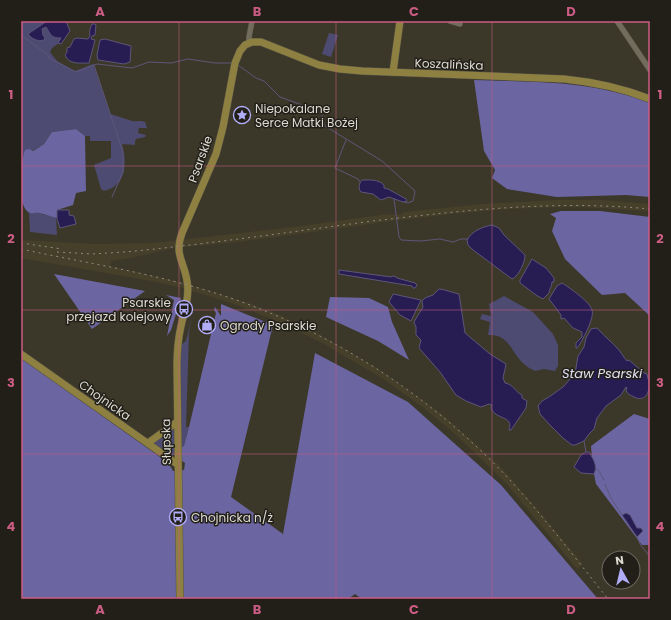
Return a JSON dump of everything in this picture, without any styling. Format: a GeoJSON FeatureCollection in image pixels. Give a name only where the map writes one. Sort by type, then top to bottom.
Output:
{"type":"FeatureCollection","features":[{"type":"Feature","properties":{"kind":"street"},"geometry":{"type":"LineString","coordinates":[[250,42],[249,36],[252,21]]}},
{"type":"Feature","properties":{"kind":"street"},"geometry":{"type":"LineString","coordinates":[[393,72],[400,21]]}},
{"type":"Feature","properties":{"kind":"street"},"geometry":{"type":"LineString","coordinates":[[450,21],[460,24]]}},
{"type":"Feature","properties":{"kind":"street"},"geometry":{"type":"LineString","coordinates":[[617,21],[650,70]]}},
{"type":"Feature","properties":{"kind":"street","name":"Koszalińska"},"geometry":{"type":"LineString","coordinates":[[250,42],[266,44],[327,67],[362,71],[578,80],[607,85],[650,99]]}},
{"type":"Feature","properties":{"kind":"street","name":"Psarskie"},"geometry":{"type":"LineString","coordinates":[[188,285],[180,257],[180,241],[216,154],[222,132],[236,59],[242,49],[250,42]]}},
{"type":"Feature","properties":{"kind":"street","name":"Słupska"},"geometry":{"type":"LineString","coordinates":[[180,599],[177,464],[178,344],[188,285]]}},
{"type":"Feature","properties":{"kind":"street","name":"Chojnicka"},"geometry":{"type":"LineString","coordinates":[[21,354],[177,464]]}},
{"type":"Feature","properties":{"kind":"street"},"geometry":{"type":"LineString","coordinates":[[148,443],[177,422]]}},
{"type":"Feature","properties":{"kind":"shaded area"},"geometry":{"type":"Polygon","coordinates":[[[21,21],[47,21],[28,34],[44,36],[42,29],[46,27],[55,38],[61,38],[59,43],[52,48],[50,52],[57,61],[75,71],[93,64],[110,114],[132,121],[145,122],[147,128],[139,128],[138,133],[146,135],[145,137],[136,139],[135,145],[122,144],[125,158],[124,172],[121,179],[112,188],[104,191],[101,189],[94,165],[111,158],[111,141],[90,141],[90,136],[85,136],[76,129],[52,132],[44,144],[23,156],[21,165],[21,21]]]}},
{"type":"Feature","properties":{"kind":"shaded area"},"geometry":{"type":"Polygon","coordinates":[[[329,33],[338,35],[331,57],[322,54],[329,33]]]}},
{"type":"Feature","properties":{"kind":"shaded area"},"geometry":{"type":"Polygon","coordinates":[[[474,80],[541,82],[585,86],[628,95],[650,103],[650,197],[626,195],[557,197],[507,189],[492,178],[495,170],[484,151],[474,80]]]}},
{"type":"Feature","properties":{"kind":"shaded area"},"geometry":{"type":"Polygon","coordinates":[[[76,129],[85,136],[86,191],[76,193],[73,205],[57,210],[57,218],[39,213],[28,212],[22,199],[20,182],[25,150],[29,149],[33,151],[44,144],[52,132],[76,129]]]}},
{"type":"Feature","properties":{"kind":"shaded area"},"geometry":{"type":"Polygon","coordinates":[[[557,200],[601,200],[650,204],[650,211],[557,207],[460,213],[237,242],[174,248],[111,261],[110,266],[184,283],[249,303],[282,316],[313,331],[374,366],[442,414],[499,465],[583,564],[577,569],[505,482],[454,433],[425,409],[385,380],[324,344],[279,322],[234,304],[183,288],[21,258],[21,240],[94,244],[154,243],[294,227],[388,214],[402,214],[404,212],[484,204],[557,200]]]}},
{"type":"Feature","properties":{"kind":"shaded area"},"geometry":{"type":"Polygon","coordinates":[[[561,211],[600,211],[650,217],[650,316],[625,293],[602,295],[565,259],[552,231],[556,218],[550,214],[561,211]]]}},
{"type":"Feature","properties":{"kind":"shaded area"},"geometry":{"type":"Polygon","coordinates":[[[29,213],[39,213],[56,218],[57,235],[30,232],[29,213]]]}},
{"type":"Feature","properties":{"kind":"shaded area"},"geometry":{"type":"Polygon","coordinates":[[[54,274],[145,291],[92,329],[54,274]]]}},
{"type":"Feature","properties":{"kind":"shaded area"},"geometry":{"type":"Polygon","coordinates":[[[166,295],[181,298],[171,330],[167,336],[174,300],[166,295]]]}},
{"type":"Feature","properties":{"kind":"shaded area"},"geometry":{"type":"Polygon","coordinates":[[[504,296],[533,312],[553,334],[558,345],[558,366],[555,371],[544,369],[535,371],[519,359],[501,337],[488,335],[490,322],[480,319],[482,314],[491,316],[489,304],[504,296]]]}},
{"type":"Feature","properties":{"kind":"shaded area"},"geometry":{"type":"Polygon","coordinates":[[[330,297],[369,298],[388,307],[392,322],[409,360],[378,341],[326,317],[330,297]]]}},
{"type":"Feature","properties":{"kind":"shaded area"},"geometry":{"type":"Polygon","coordinates":[[[221,304],[273,325],[231,497],[283,534],[315,353],[408,402],[501,485],[598,599],[362,599],[355,594],[348,599],[21,599],[21,358],[160,457],[169,464],[173,471],[184,470],[185,463],[179,459],[180,448],[184,446],[189,427],[216,313],[214,310],[215,307],[221,316],[221,304]]]}},
{"type":"Feature","properties":{"kind":"shaded area"},"geometry":{"type":"Polygon","coordinates":[[[192,317],[189,332],[186,427],[189,427],[184,446],[180,448],[179,355],[181,345],[186,341],[192,317]]]}},
{"type":"Feature","properties":{"kind":"shaded area"},"geometry":{"type":"Polygon","coordinates":[[[634,414],[650,419],[650,545],[642,545],[596,484],[594,474],[596,469],[592,458],[591,446],[634,414]]]}},
{"type":"Feature","properties":{"kind":"shaded area"},"geometry":{"type":"Polygon","coordinates":[[[173,429],[175,431],[175,454],[172,456],[153,442],[173,429]]]}},
{"type":"Feature","properties":{"kind":"water"},"geometry":{"type":"Polygon","coordinates":[[[47,21],[66,21],[70,31],[61,44],[58,43],[61,38],[52,36],[46,27],[42,29],[45,38],[44,40],[35,40],[28,34],[47,21]]]}},
{"type":"Feature","properties":{"kind":"water"},"geometry":{"type":"Polygon","coordinates":[[[92,24],[96,25],[95,35],[92,36],[91,39],[95,40],[89,63],[72,62],[65,55],[67,48],[70,47],[74,39],[88,39],[92,24]]]}},
{"type":"Feature","properties":{"kind":"water"},"geometry":{"type":"Polygon","coordinates":[[[105,39],[131,46],[130,62],[124,64],[98,60],[97,55],[100,40],[105,39]]]}},
{"type":"Feature","properties":{"kind":"water"},"geometry":{"type":"Polygon","coordinates":[[[362,180],[374,180],[379,182],[384,185],[384,188],[406,199],[407,201],[403,202],[389,197],[381,200],[373,194],[361,192],[359,186],[362,180]]]}},
{"type":"Feature","properties":{"kind":"water"},"geometry":{"type":"Polygon","coordinates":[[[57,210],[69,210],[69,215],[74,216],[76,224],[60,228],[57,219],[57,210]]]}},
{"type":"Feature","properties":{"kind":"water"},"geometry":{"type":"Polygon","coordinates":[[[492,225],[499,228],[504,235],[525,255],[521,268],[517,275],[512,279],[468,245],[467,240],[474,232],[492,225]]]}},
{"type":"Feature","properties":{"kind":"water"},"geometry":{"type":"Polygon","coordinates":[[[532,259],[546,268],[554,278],[554,282],[552,282],[549,293],[543,299],[520,283],[520,280],[532,259]]]}},
{"type":"Feature","properties":{"kind":"water"},"geometry":{"type":"Polygon","coordinates":[[[339,270],[391,277],[393,276],[417,285],[413,288],[412,286],[339,274],[339,270]]]}},
{"type":"Feature","properties":{"kind":"water"},"geometry":{"type":"Polygon","coordinates":[[[562,283],[584,299],[592,310],[590,324],[577,348],[576,343],[582,337],[582,332],[573,328],[564,318],[561,319],[561,315],[549,299],[557,286],[562,283]]]}},
{"type":"Feature","properties":{"kind":"water"},"geometry":{"type":"Polygon","coordinates":[[[439,289],[459,294],[465,333],[490,354],[506,364],[503,378],[505,383],[512,386],[522,395],[522,398],[527,401],[526,408],[511,430],[509,430],[510,425],[507,420],[493,412],[491,408],[492,405],[489,404],[481,407],[456,395],[440,372],[419,348],[421,340],[416,335],[416,327],[414,322],[423,307],[422,301],[433,295],[439,289]]]}},
{"type":"Feature","properties":{"kind":"water"},"geometry":{"type":"Polygon","coordinates":[[[393,294],[421,300],[411,321],[400,315],[389,302],[393,294]]]}},
{"type":"Feature","properties":{"kind":"water","name":"Staw Psarski"},"geometry":{"type":"Polygon","coordinates":[[[596,328],[617,347],[627,361],[629,360],[647,374],[649,387],[646,396],[643,398],[638,398],[631,396],[626,391],[626,387],[621,395],[606,406],[597,418],[594,429],[584,441],[572,445],[563,438],[540,414],[538,406],[542,401],[563,387],[575,374],[578,356],[584,347],[586,338],[591,329],[596,328]]]}},
{"type":"Feature","properties":{"kind":"water"},"geometry":{"type":"Polygon","coordinates":[[[589,452],[594,462],[594,474],[581,473],[574,467],[581,455],[589,452]]]}},
{"type":"Feature","properties":{"kind":"water"},"geometry":{"type":"Polygon","coordinates":[[[626,513],[630,515],[637,528],[641,528],[643,531],[637,537],[622,515],[626,513]]]}},
{"type":"Feature","properties":{"kind":"waterway"},"geometry":{"type":"LineString","coordinates":[[21,35],[48,55],[49,58],[76,72],[97,64],[132,68],[149,62],[171,63],[188,59],[215,63],[231,63]]}},
{"type":"Feature","properties":{"kind":"waterway"},"geometry":{"type":"LineString","coordinates":[[94,65],[123,152],[123,172],[112,197]]}},
{"type":"Feature","properties":{"kind":"waterway"},"geometry":{"type":"LineString","coordinates":[[238,65],[256,78],[264,81],[280,97],[316,110],[322,115],[325,126],[382,161],[414,190],[413,201],[408,203],[404,202]]}},
{"type":"Feature","properties":{"kind":"waterway"},"geometry":{"type":"LineString","coordinates":[[346,140],[335,168],[358,179],[360,182]]}},
{"type":"Feature","properties":{"kind":"waterway"},"geometry":{"type":"LineString","coordinates":[[394,199],[399,237],[401,240],[420,241],[440,239],[453,242],[461,239],[468,239]]}},
{"type":"Feature","properties":{"kind":"waterway"},"geometry":{"type":"LineString","coordinates":[[584,441],[586,452]]}},
{"type":"Feature","properties":{"kind":"waterway"},"geometry":{"type":"LineString","coordinates":[[596,468],[604,480]]}},
{"type":"Feature","properties":{"kind":"waterway"},"geometry":{"type":"LineString","coordinates":[[605,484],[611,498],[622,515]]}},
{"type":"Feature","properties":{"kind":"waterway"},"geometry":{"type":"LineString","coordinates":[[637,537],[640,544],[650,557]]}},
{"type":"Feature","properties":{"kind":"railway"},"geometry":{"type":"LineString","coordinates":[[57,252],[92,254],[156,249],[373,221],[477,210],[546,206],[615,206],[650,209]]}},
{"type":"Feature","properties":{"kind":"railway"},"geometry":{"type":"LineString","coordinates":[[21,243],[62,249]]}},
{"type":"Feature","properties":{"kind":"railway"},"geometry":{"type":"LineString","coordinates":[[21,249],[143,274],[215,293],[297,325],[374,367],[445,419],[478,448],[535,508],[608,599]]}},
{"type":"Feature","properties":{"kind":"place","name":"Niepokalane Serce Matki Bożej"},"geometry":{"type":"Point","coordinates":[242,115]}},
{"type":"Feature","properties":{"kind":"place","name":"Psarskie przejazd kolejowy"},"geometry":{"type":"Point","coordinates":[184,309]}},
{"type":"Feature","properties":{"kind":"place","name":"Ogrody Psarskie"},"geometry":{"type":"Point","coordinates":[207,325]}},
{"type":"Feature","properties":{"kind":"place","name":"Chojnicka n/ż"},"geometry":{"type":"Point","coordinates":[178,517]}}]}
